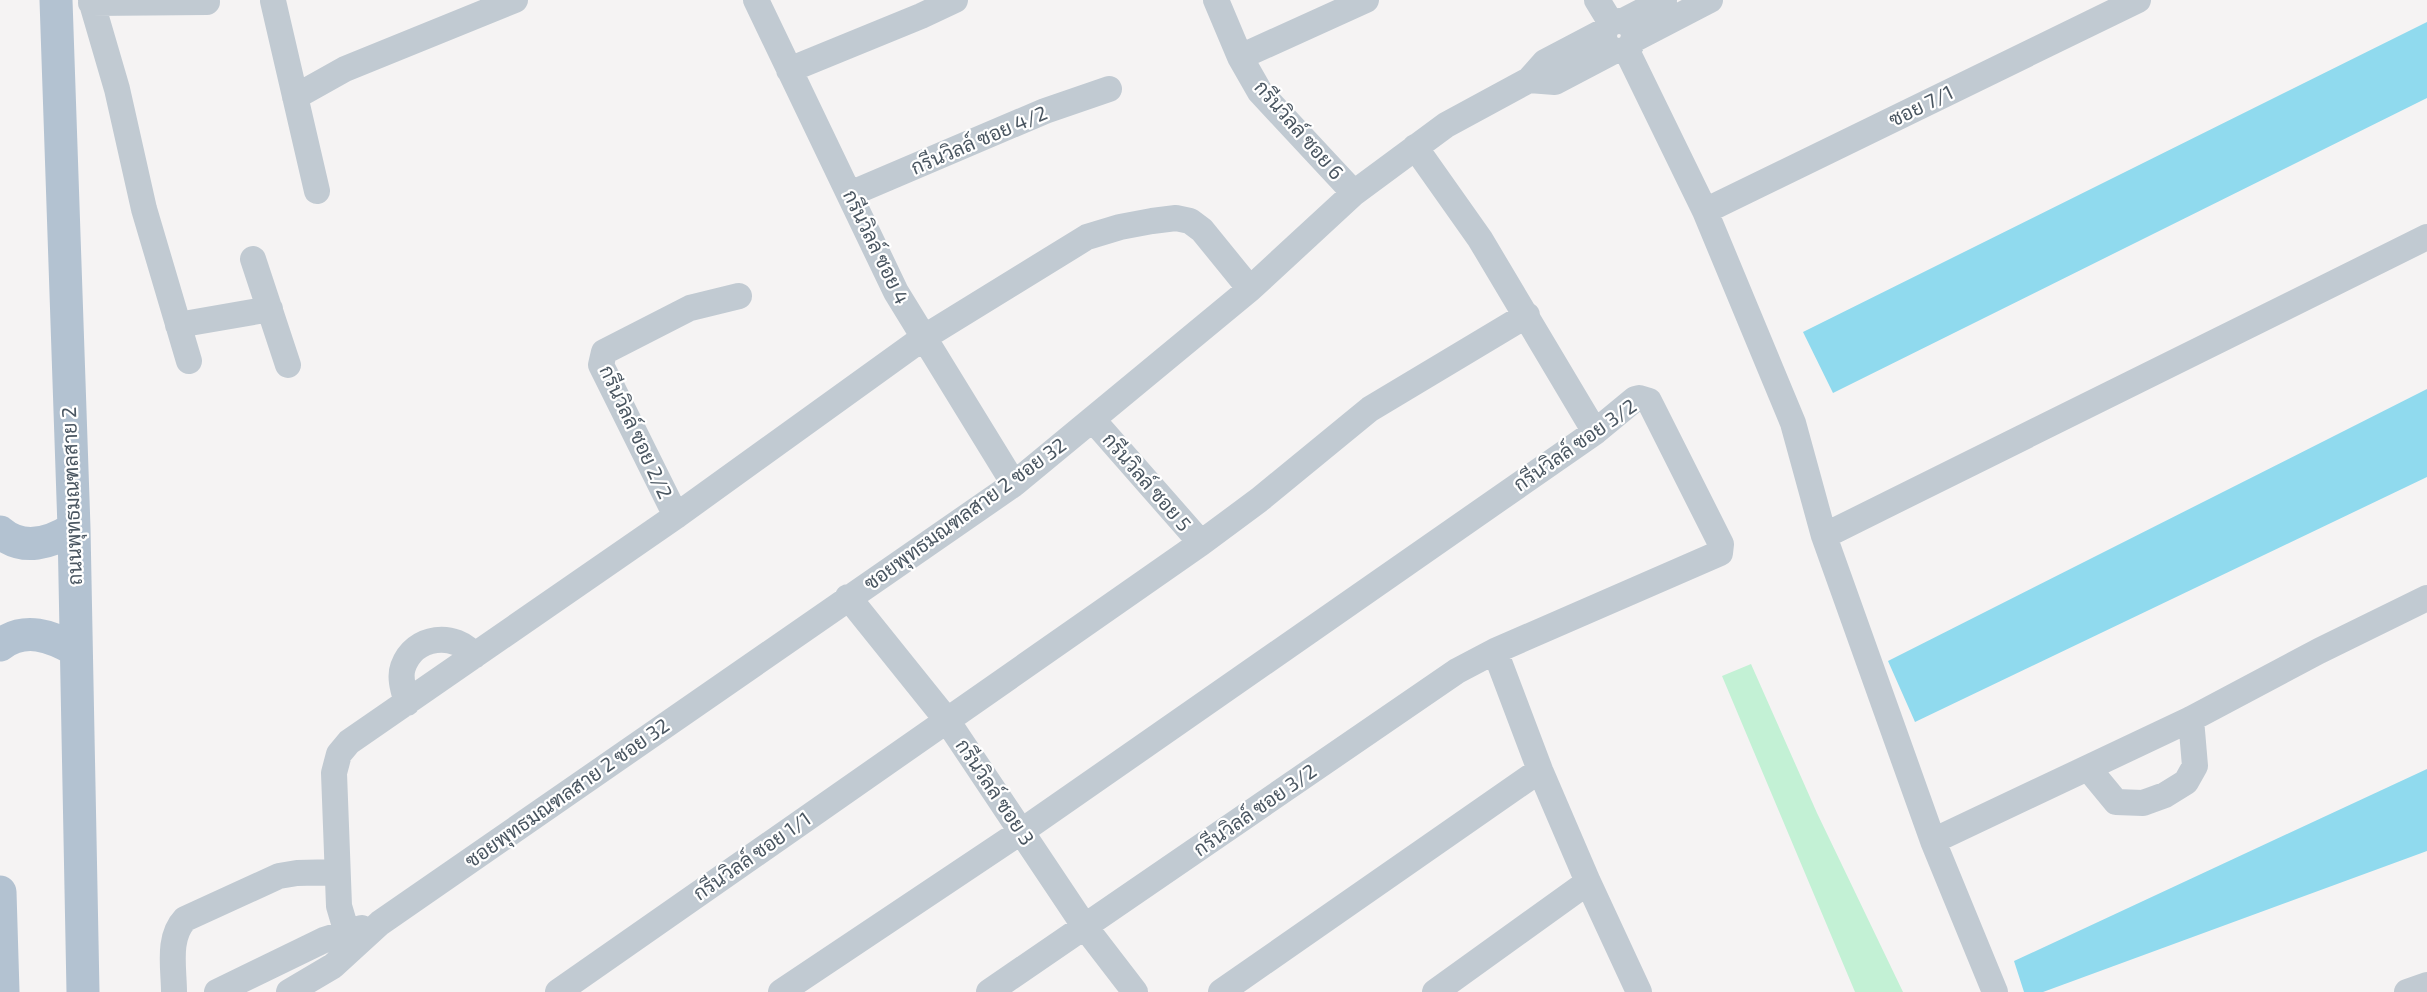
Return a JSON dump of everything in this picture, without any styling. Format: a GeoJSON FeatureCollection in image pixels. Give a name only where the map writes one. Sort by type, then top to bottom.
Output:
{"type":"FeatureCollection","features":[{"type":"Feature","properties":{"kind":"main road","name":"ถนนพุทธมณฑลสาย 2"},"geometry":{"type":"LineString","coordinates":[[56,0],[74,528],[83,992]]}},
{"type":"Feature","properties":{"kind":"main road"},"geometry":{"type":"LineString","coordinates":[[0,532],[10,540],[32,544],[56,539],[74,528]]}},
{"type":"Feature","properties":{"kind":"main road"},"geometry":{"type":"LineString","coordinates":[[0,645],[17,637],[34,634],[56,639],[76,650]]}},
{"type":"Feature","properties":{"kind":"main road"},"geometry":{"type":"LineString","coordinates":[[0,892],[3,992]]}},
{"type":"Feature","properties":{"kind":"street"},"geometry":{"type":"LineString","coordinates":[[295,97],[345,69],[515,0]]}},
{"type":"Feature","properties":{"kind":"street","name":"กรีนวิลล์ ซอย 4"},"geometry":{"type":"LineString","coordinates":[[756,0],[896,292],[1014,484]]}},
{"type":"Feature","properties":{"kind":"street"},"geometry":{"type":"LineString","coordinates":[[789,70],[955,0]]}},
{"type":"Feature","properties":{"kind":"street","name":"กรีนวิลล์ ซอย 6"},"geometry":{"type":"LineString","coordinates":[[1216,0],[1240,57],[1260,92],[1354,193]]}},
{"type":"Feature","properties":{"kind":"street"},"geometry":{"type":"LineString","coordinates":[[1240,57],[1366,0]]}},
{"type":"Feature","properties":{"kind":"street"},"geometry":{"type":"LineString","coordinates":[[1597,0],[1619,36],[1705,211],[1793,423],[1824,536],[1933,842],[1995,992]]}},
{"type":"Feature","properties":{"kind":"street"},"geometry":{"type":"LineString","coordinates":[[1619,36],[1664,0]]}},
{"type":"Feature","properties":{"kind":"street"},"geometry":{"type":"LineString","coordinates":[[1619,36],[1710,0]]}},
{"type":"Feature","properties":{"kind":"street","name":"ซอย 7/1"},"geometry":{"type":"LineString","coordinates":[[1705,211],[2138,0]]}},
{"type":"Feature","properties":{"kind":"street"},"geometry":{"type":"LineString","coordinates":[[189,361],[144,209],[117,89],[91,1],[207,2]]}},
{"type":"Feature","properties":{"kind":"street"},"geometry":{"type":"LineString","coordinates":[[273,1],[317,191]]}},
{"type":"Feature","properties":{"kind":"street","name":"ซอยพุทธมณฑลสาย 2 ซอย 32"},"geometry":{"type":"LineString","coordinates":[[289,992],[333,966],[380,923],[1014,484],[1250,289],[1354,193],[1415,147],[1446,125],[1530,80],[1545,62],[1619,36]]}},
{"type":"Feature","properties":{"kind":"street","name":"กรีนวิลล์ ซอย 4/2"},"geometry":{"type":"LineString","coordinates":[[850,194],[1045,111],[1109,89]]}},
{"type":"Feature","properties":{"kind":"street"},"geometry":{"type":"LineString","coordinates":[[1415,147],[1480,239],[1595,432]]}},
{"type":"Feature","properties":{"kind":"street"},"geometry":{"type":"LineString","coordinates":[[347,933],[339,906],[334,773],[339,753],[349,742],[676,516],[923,338],[1087,237],[1152,221],[1176,218],[1190,221],[1202,230],[1250,289]]}},
{"type":"Feature","properties":{"kind":"street"},"geometry":{"type":"LineString","coordinates":[[1824,536],[1937,482],[2427,237]]}},
{"type":"Feature","properties":{"kind":"street"},"geometry":{"type":"LineString","coordinates":[[253,259],[288,365]]}},
{"type":"Feature","properties":{"kind":"street","name":"กรีนวิลล์ ซอย 2/2"},"geometry":{"type":"LineString","coordinates":[[676,516],[620,406],[601,365],[601,357],[604,352],[690,308],[739,296]]}},
{"type":"Feature","properties":{"kind":"street"},"geometry":{"type":"LineString","coordinates":[[178,325],[270,309]]}},
{"type":"Feature","properties":{"kind":"street","name":"กรีนวิลล์ ซอย 1/1"},"geometry":{"type":"LineString","coordinates":[[558,992],[1201,543],[1259,500],[1370,409],[1527,315]]}},
{"type":"Feature","properties":{"kind":"street","name":"กรีนวิลล์ ซอย 3/2"},"geometry":{"type":"LineString","coordinates":[[781,992],[1022,831],[1595,432],[1635,399],[1649,401],[1721,544],[1720,553],[1495,651],[1457,671],[989,992]]}},
{"type":"Feature","properties":{"kind":"street","name":"กรีนวิลล์ ซอย 5"},"geometry":{"type":"LineString","coordinates":[[1093,420],[1201,543]]}},
{"type":"Feature","properties":{"kind":"street","name":"กรีนวิลล์ ซอย 3"},"geometry":{"type":"LineString","coordinates":[[848,597],[946,719],[1085,927],[1135,992]]}},
{"type":"Feature","properties":{"kind":"street"},"geometry":{"type":"LineString","coordinates":[[1933,842],[2191,719],[2319,651],[2427,598]]}},
{"type":"Feature","properties":{"kind":"street"},"geometry":{"type":"LineString","coordinates":[[407,703],[402,670],[412,651],[424,644],[450,639],[464,645],[474,656]]}},
{"type":"Feature","properties":{"kind":"street"},"geometry":{"type":"LineString","coordinates":[[1495,651],[1540,770],[1638,992]]}},
{"type":"Feature","properties":{"kind":"street"},"geometry":{"type":"LineString","coordinates":[[2088,768],[2116,802],[2144,803],[2165,795],[2186,782],[2195,766],[2191,719]]}},
{"type":"Feature","properties":{"kind":"street"},"geometry":{"type":"LineString","coordinates":[[1221,992],[1540,770]]}},
{"type":"Feature","properties":{"kind":"street"},"geometry":{"type":"LineString","coordinates":[[174,992],[173,946],[176,929],[185,920],[279,876],[337,872]]}},
{"type":"Feature","properties":{"kind":"street"},"geometry":{"type":"LineString","coordinates":[[1434,992],[1588,882]]}},
{"type":"Feature","properties":{"kind":"street","name":"ซอยพุทธมณฑลสาย 2 ซอย 32"},"geometry":{"type":"LineString","coordinates":[[217,992],[260,982],[324,940],[380,923]]}},
{"type":"Feature","properties":{"kind":"street"},"geometry":{"type":"LineString","coordinates":[[2408,992],[2427,985]]}},
{"type":"Feature","properties":{"kind":"green space"},"geometry":{"type":"Polygon","coordinates":[[[1751,664],[1817,813],[1903,992],[1855,992],[1722,676],[1751,664]]]}},
{"type":"Feature","properties":{"kind":"water"},"geometry":{"type":"Polygon","coordinates":[[[2427,22],[2427,98],[1833,393],[1803,332],[2427,22]]]}},
{"type":"Feature","properties":{"kind":"water"},"geometry":{"type":"Polygon","coordinates":[[[2427,389],[2427,477],[1915,722],[1888,661],[2427,389]]]}},
{"type":"Feature","properties":{"kind":"water"},"geometry":{"type":"Polygon","coordinates":[[[2427,769],[2427,851],[2043,992],[2024,992],[2014,961],[2427,769]]]}}]}
